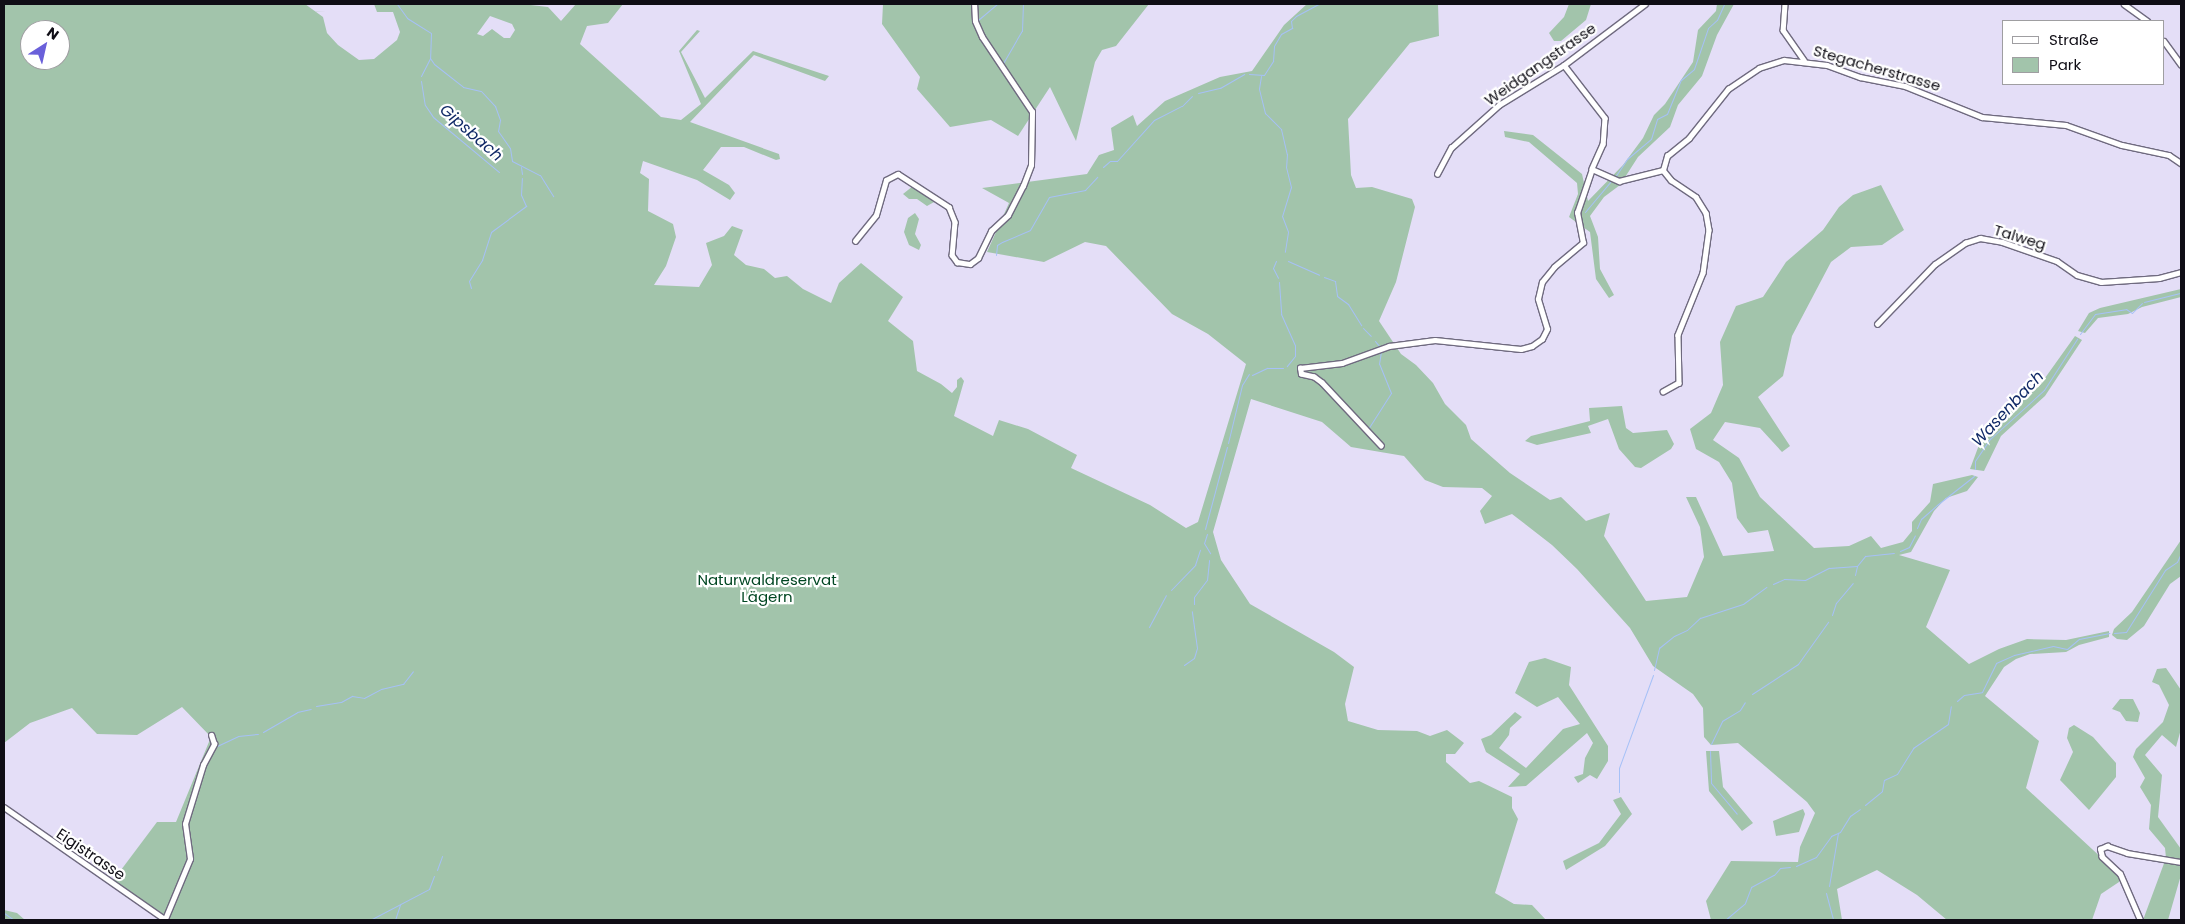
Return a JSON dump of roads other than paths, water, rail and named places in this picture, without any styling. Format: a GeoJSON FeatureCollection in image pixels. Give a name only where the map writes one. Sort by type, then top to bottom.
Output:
{"type":"FeatureCollection","features":[{"type":"Feature","properties":{"kind":"street"},"geometry":{"type":"LineString","coordinates":[[855,241],[876,215],[885,181],[891,175],[898,174],[948,204],[955,222],[952,255],[962,264],[974,262],[991,231],[1008,215],[1028,176],[1031,165],[1033,118],[1025,98],[982,38],[975,21],[974,4]]}},
{"type":"Feature","properties":{"kind":"street","name":"Weidgangstrasse"},"geometry":{"type":"LineString","coordinates":[[1437,174],[1451,148],[1498,105],[1564,65],[1645,4]]}},
{"type":"Feature","properties":{"kind":"street"},"geometry":{"type":"LineString","coordinates":[[1785,4],[1783,30],[1804,60]]}},
{"type":"Feature","properties":{"kind":"street"},"geometry":{"type":"LineString","coordinates":[[2124,4],[2145,20]]}},
{"type":"Feature","properties":{"kind":"street"},"geometry":{"type":"LineString","coordinates":[[2165,42],[2181,64]]}},
{"type":"Feature","properties":{"kind":"street","name":"Stegacherstrasse"},"geometry":{"type":"LineString","coordinates":[[1663,170],[1669,154],[1689,138],[1728,89],[1740,79],[1769,64],[1804,60],[1905,86],[1982,117],[2066,125],[2122,145],[2169,155],[2181,163]]}},
{"type":"Feature","properties":{"kind":"street"},"geometry":{"type":"LineString","coordinates":[[1381,446],[1319,380],[1301,374],[1299,369],[1342,363],[1389,346],[1435,340],[1521,349],[1537,344],[1547,327],[1538,300],[1541,285],[1554,267],[1583,244],[1576,212],[1603,144],[1605,118],[1564,65]]}},
{"type":"Feature","properties":{"kind":"street"},"geometry":{"type":"LineString","coordinates":[[1592,169],[1619,181],[1663,170],[1671,180],[1696,197],[1709,227],[1703,273],[1678,335],[1679,383],[1663,392]]}},
{"type":"Feature","properties":{"kind":"street","name":"Talweg"},"geometry":{"type":"LineString","coordinates":[[1877,324],[1935,264],[1966,243],[1980,238],[2002,242],[2058,261],[2077,274],[2100,282],[2159,278],[2181,272]]}},
{"type":"Feature","properties":{"kind":"street"},"geometry":{"type":"LineString","coordinates":[[165,920],[190,859],[185,824],[202,765],[214,744],[211,734]]}},
{"type":"Feature","properties":{"kind":"street","name":"Eigistrasse"},"geometry":{"type":"LineString","coordinates":[[4,807],[165,920]]}},
{"type":"Feature","properties":{"kind":"street"},"geometry":{"type":"LineString","coordinates":[[2140,920],[2120,874],[2102,857],[2100,849],[2107,846],[2131,854],[2181,862]]}},
{"type":"Feature","properties":{"kind":"waterway","name":"Gipsbach"},"geometry":{"type":"LineString","coordinates":[[397,4],[407,18],[431,33],[430,58],[434,64],[463,87],[481,91],[495,106],[500,120],[498,131],[510,148],[512,161],[540,175],[553,196]]}},
{"type":"Feature","properties":{"kind":"waterway"},"geometry":{"type":"LineString","coordinates":[[978,20],[997,4]]}},
{"type":"Feature","properties":{"kind":"waterway"},"geometry":{"type":"LineString","coordinates":[[1002,65],[1022,31],[1023,4]]}},
{"type":"Feature","properties":{"kind":"waterway","name":"Wasenbach"},"geometry":{"type":"LineString","coordinates":[[1249,74],[1264,75],[1273,61],[1274,46],[1281,34],[1292,28],[1291,21],[1296,16],[1319,4]]}},
{"type":"Feature","properties":{"kind":"waterway"},"geometry":{"type":"LineString","coordinates":[[1615,177],[1627,159],[1651,139],[1657,119],[1667,114],[1681,80],[1694,69],[1708,28],[1717,20],[1724,4]]}},
{"type":"Feature","properties":{"kind":"waterway","name":"Gipsbach"},"geometry":{"type":"LineString","coordinates":[[421,76],[430,58]]}},
{"type":"Feature","properties":{"kind":"waterway","name":"Wasenbach"},"geometry":{"type":"LineString","coordinates":[[1198,93],[1220,88],[1244,74]]}},
{"type":"Feature","properties":{"kind":"waterway"},"geometry":{"type":"LineString","coordinates":[[1261,76],[1259,89],[1265,113],[1281,129],[1287,154],[1286,167],[1291,187],[1282,216],[1288,232],[1285,252]]}},
{"type":"Feature","properties":{"kind":"waterway","name":"Gipsbach"},"geometry":{"type":"LineString","coordinates":[[421,81],[425,105],[433,117],[499,172]]}},
{"type":"Feature","properties":{"kind":"waterway","name":"Wasenbach"},"geometry":{"type":"LineString","coordinates":[[1103,167],[1110,161],[1117,161],[1154,120],[1182,106],[1192,96]]}},
{"type":"Feature","properties":{"kind":"waterway"},"geometry":{"type":"LineString","coordinates":[[521,167],[522,174]]}},
{"type":"Feature","properties":{"kind":"waterway","name":"Wasenbach"},"geometry":{"type":"LineString","coordinates":[[996,255],[997,245],[1030,230],[1049,197],[1085,190],[1097,177]]}},
{"type":"Feature","properties":{"kind":"waterway"},"geometry":{"type":"LineString","coordinates":[[471,288],[469,281],[482,260],[491,232],[526,206],[521,195],[522,178]]}},
{"type":"Feature","properties":{"kind":"waterway"},"geometry":{"type":"LineString","coordinates":[[1585,212],[1610,182]]}},
{"type":"Feature","properties":{"kind":"waterway"},"geometry":{"type":"LineString","coordinates":[[1276,261],[1273,268],[1278,278]]}},
{"type":"Feature","properties":{"kind":"waterway"},"geometry":{"type":"LineString","coordinates":[[1288,261],[1319,275]]}},
{"type":"Feature","properties":{"kind":"waterway"},"geometry":{"type":"LineString","coordinates":[[1324,277],[1335,281],[1337,296],[1348,304],[1361,325]]}},
{"type":"Feature","properties":{"kind":"waterway"},"geometry":{"type":"LineString","coordinates":[[1279,282],[1281,314],[1295,345],[1295,356],[1287,366]]}},
{"type":"Feature","properties":{"kind":"waterway","name":"Wasenbach"},"geometry":{"type":"LineString","coordinates":[[2144,302],[2181,293]]}},
{"type":"Feature","properties":{"kind":"waterway","name":"Wasenbach"},"geometry":{"type":"LineString","coordinates":[[2080,334],[2095,314],[2126,309],[2132,313],[2142,303]]}},
{"type":"Feature","properties":{"kind":"waterway"},"geometry":{"type":"LineString","coordinates":[[1363,328],[1371,336]]}},
{"type":"Feature","properties":{"kind":"waterway","name":"Wasenbach"},"geometry":{"type":"LineString","coordinates":[[1975,469],[1975,461],[1990,439],[2044,390],[2077,339]]}},
{"type":"Feature","properties":{"kind":"waterway"},"geometry":{"type":"LineString","coordinates":[[1375,341],[1379,346]]}},
{"type":"Feature","properties":{"kind":"waterway"},"geometry":{"type":"LineString","coordinates":[[1368,429],[1391,393],[1379,364],[1381,351]]}},
{"type":"Feature","properties":{"kind":"waterway"},"geometry":{"type":"LineString","coordinates":[[1252,375],[1267,368],[1283,368]]}},
{"type":"Feature","properties":{"kind":"waterway"},"geometry":{"type":"LineString","coordinates":[[1228,443],[1242,385],[1249,374]]}},
{"type":"Feature","properties":{"kind":"waterway"},"geometry":{"type":"LineString","coordinates":[[1205,529],[1227,447]]}},
{"type":"Feature","properties":{"kind":"waterway","name":"Wasenbach"},"geometry":{"type":"LineString","coordinates":[[1917,528],[1921,519],[1974,476]]}},
{"type":"Feature","properties":{"kind":"waterway"},"geometry":{"type":"LineString","coordinates":[[1207,534],[1204,543],[1210,553]]}},
{"type":"Feature","properties":{"kind":"waterway","name":"Wasenbach"},"geometry":{"type":"LineString","coordinates":[[1900,551],[1909,547],[1915,535]]}},
{"type":"Feature","properties":{"kind":"waterway"},"geometry":{"type":"LineString","coordinates":[[1171,590],[1195,565],[1200,550]]}},
{"type":"Feature","properties":{"kind":"waterway","name":"Wasenbach"},"geometry":{"type":"LineString","coordinates":[[1855,575],[1857,566],[1865,556],[1894,553]]}},
{"type":"Feature","properties":{"kind":"waterway"},"geometry":{"type":"LineString","coordinates":[[2114,633],[2126,632],[2165,570],[2177,562],[2181,553]]}},
{"type":"Feature","properties":{"kind":"waterway"},"geometry":{"type":"LineString","coordinates":[[1194,604],[1194,597],[1207,580],[1209,560]]}},
{"type":"Feature","properties":{"kind":"waterway"},"geometry":{"type":"LineString","coordinates":[[1773,584],[1784,579],[1805,580],[1829,568],[1857,566]]}},
{"type":"Feature","properties":{"kind":"waterway"},"geometry":{"type":"LineString","coordinates":[[1832,615],[1836,603],[1853,583]]}},
{"type":"Feature","properties":{"kind":"waterway"},"geometry":{"type":"LineString","coordinates":[[1654,670],[1659,648],[1674,636],[1687,630],[1700,618],[1743,604],[1766,587]]}},
{"type":"Feature","properties":{"kind":"waterway"},"geometry":{"type":"LineString","coordinates":[[1149,627],[1166,595]]}},
{"type":"Feature","properties":{"kind":"waterway"},"geometry":{"type":"LineString","coordinates":[[1184,665],[1194,658],[1197,648],[1192,611]]}},
{"type":"Feature","properties":{"kind":"waterway"},"geometry":{"type":"LineString","coordinates":[[1752,694],[1798,664],[1828,622]]}},
{"type":"Feature","properties":{"kind":"waterway"},"geometry":{"type":"LineString","coordinates":[[1957,701],[1964,695],[1982,692],[1996,663],[2014,655],[2053,646],[2067,649],[2079,639],[2109,633]]}},
{"type":"Feature","properties":{"kind":"waterway"},"geometry":{"type":"LineString","coordinates":[[316,706],[341,702],[352,696],[364,698],[381,689],[403,684],[413,671]]}},
{"type":"Feature","properties":{"kind":"waterway"},"geometry":{"type":"LineString","coordinates":[[1619,792],[1619,768],[1653,675]]}},
{"type":"Feature","properties":{"kind":"waterway"},"geometry":{"type":"LineString","coordinates":[[1711,744],[1722,721],[1740,710],[1745,702]]}},
{"type":"Feature","properties":{"kind":"waterway"},"geometry":{"type":"LineString","coordinates":[[1865,805],[1882,791],[1884,780],[1897,774],[1913,748],[1948,724],[1951,706]]}},
{"type":"Feature","properties":{"kind":"waterway"},"geometry":{"type":"LineString","coordinates":[[263,732],[297,712],[311,709]]}},
{"type":"Feature","properties":{"kind":"waterway"},"geometry":{"type":"LineString","coordinates":[[217,746],[238,736],[258,734]]}},
{"type":"Feature","properties":{"kind":"waterway"},"geometry":{"type":"LineString","coordinates":[[1710,751],[1711,783],[1737,814]]}},
{"type":"Feature","properties":{"kind":"waterway"},"geometry":{"type":"LineString","coordinates":[[185,816],[201,762]]}},
{"type":"Feature","properties":{"kind":"waterway"},"geometry":{"type":"LineString","coordinates":[[1796,866],[1816,857],[1831,836],[1840,832],[1850,816],[1860,809]]}},
{"type":"Feature","properties":{"kind":"waterway"},"geometry":{"type":"LineString","coordinates":[[183,825],[185,841]]}},
{"type":"Feature","properties":{"kind":"waterway"},"geometry":{"type":"LineString","coordinates":[[1829,886],[1838,833]]}},
{"type":"Feature","properties":{"kind":"waterway"},"geometry":{"type":"LineString","coordinates":[[437,870],[442,856]]}},
{"type":"Feature","properties":{"kind":"waterway"},"geometry":{"type":"LineString","coordinates":[[1725,920],[1745,903],[1751,887],[1774,875],[1780,868],[1790,867]]}},
{"type":"Feature","properties":{"kind":"waterway"},"geometry":{"type":"LineString","coordinates":[[370,920],[429,889],[434,876]]}},
{"type":"Feature","properties":{"kind":"waterway"},"geometry":{"type":"LineString","coordinates":[[1826,893],[1833,920]]}},
{"type":"Feature","properties":{"kind":"waterway"},"geometry":{"type":"LineString","coordinates":[[395,920],[400,905]]}},
{"type":"Feature","properties":{"kind":"waterway"},"geometry":{"type":"LineString","coordinates":[[4,913],[14,920]]}},
{"type":"Feature","properties":{"kind":"park label","name":"Naturwaldreservat Lägern"},"geometry":{"type":"Point","coordinates":[767,588]}}]}
